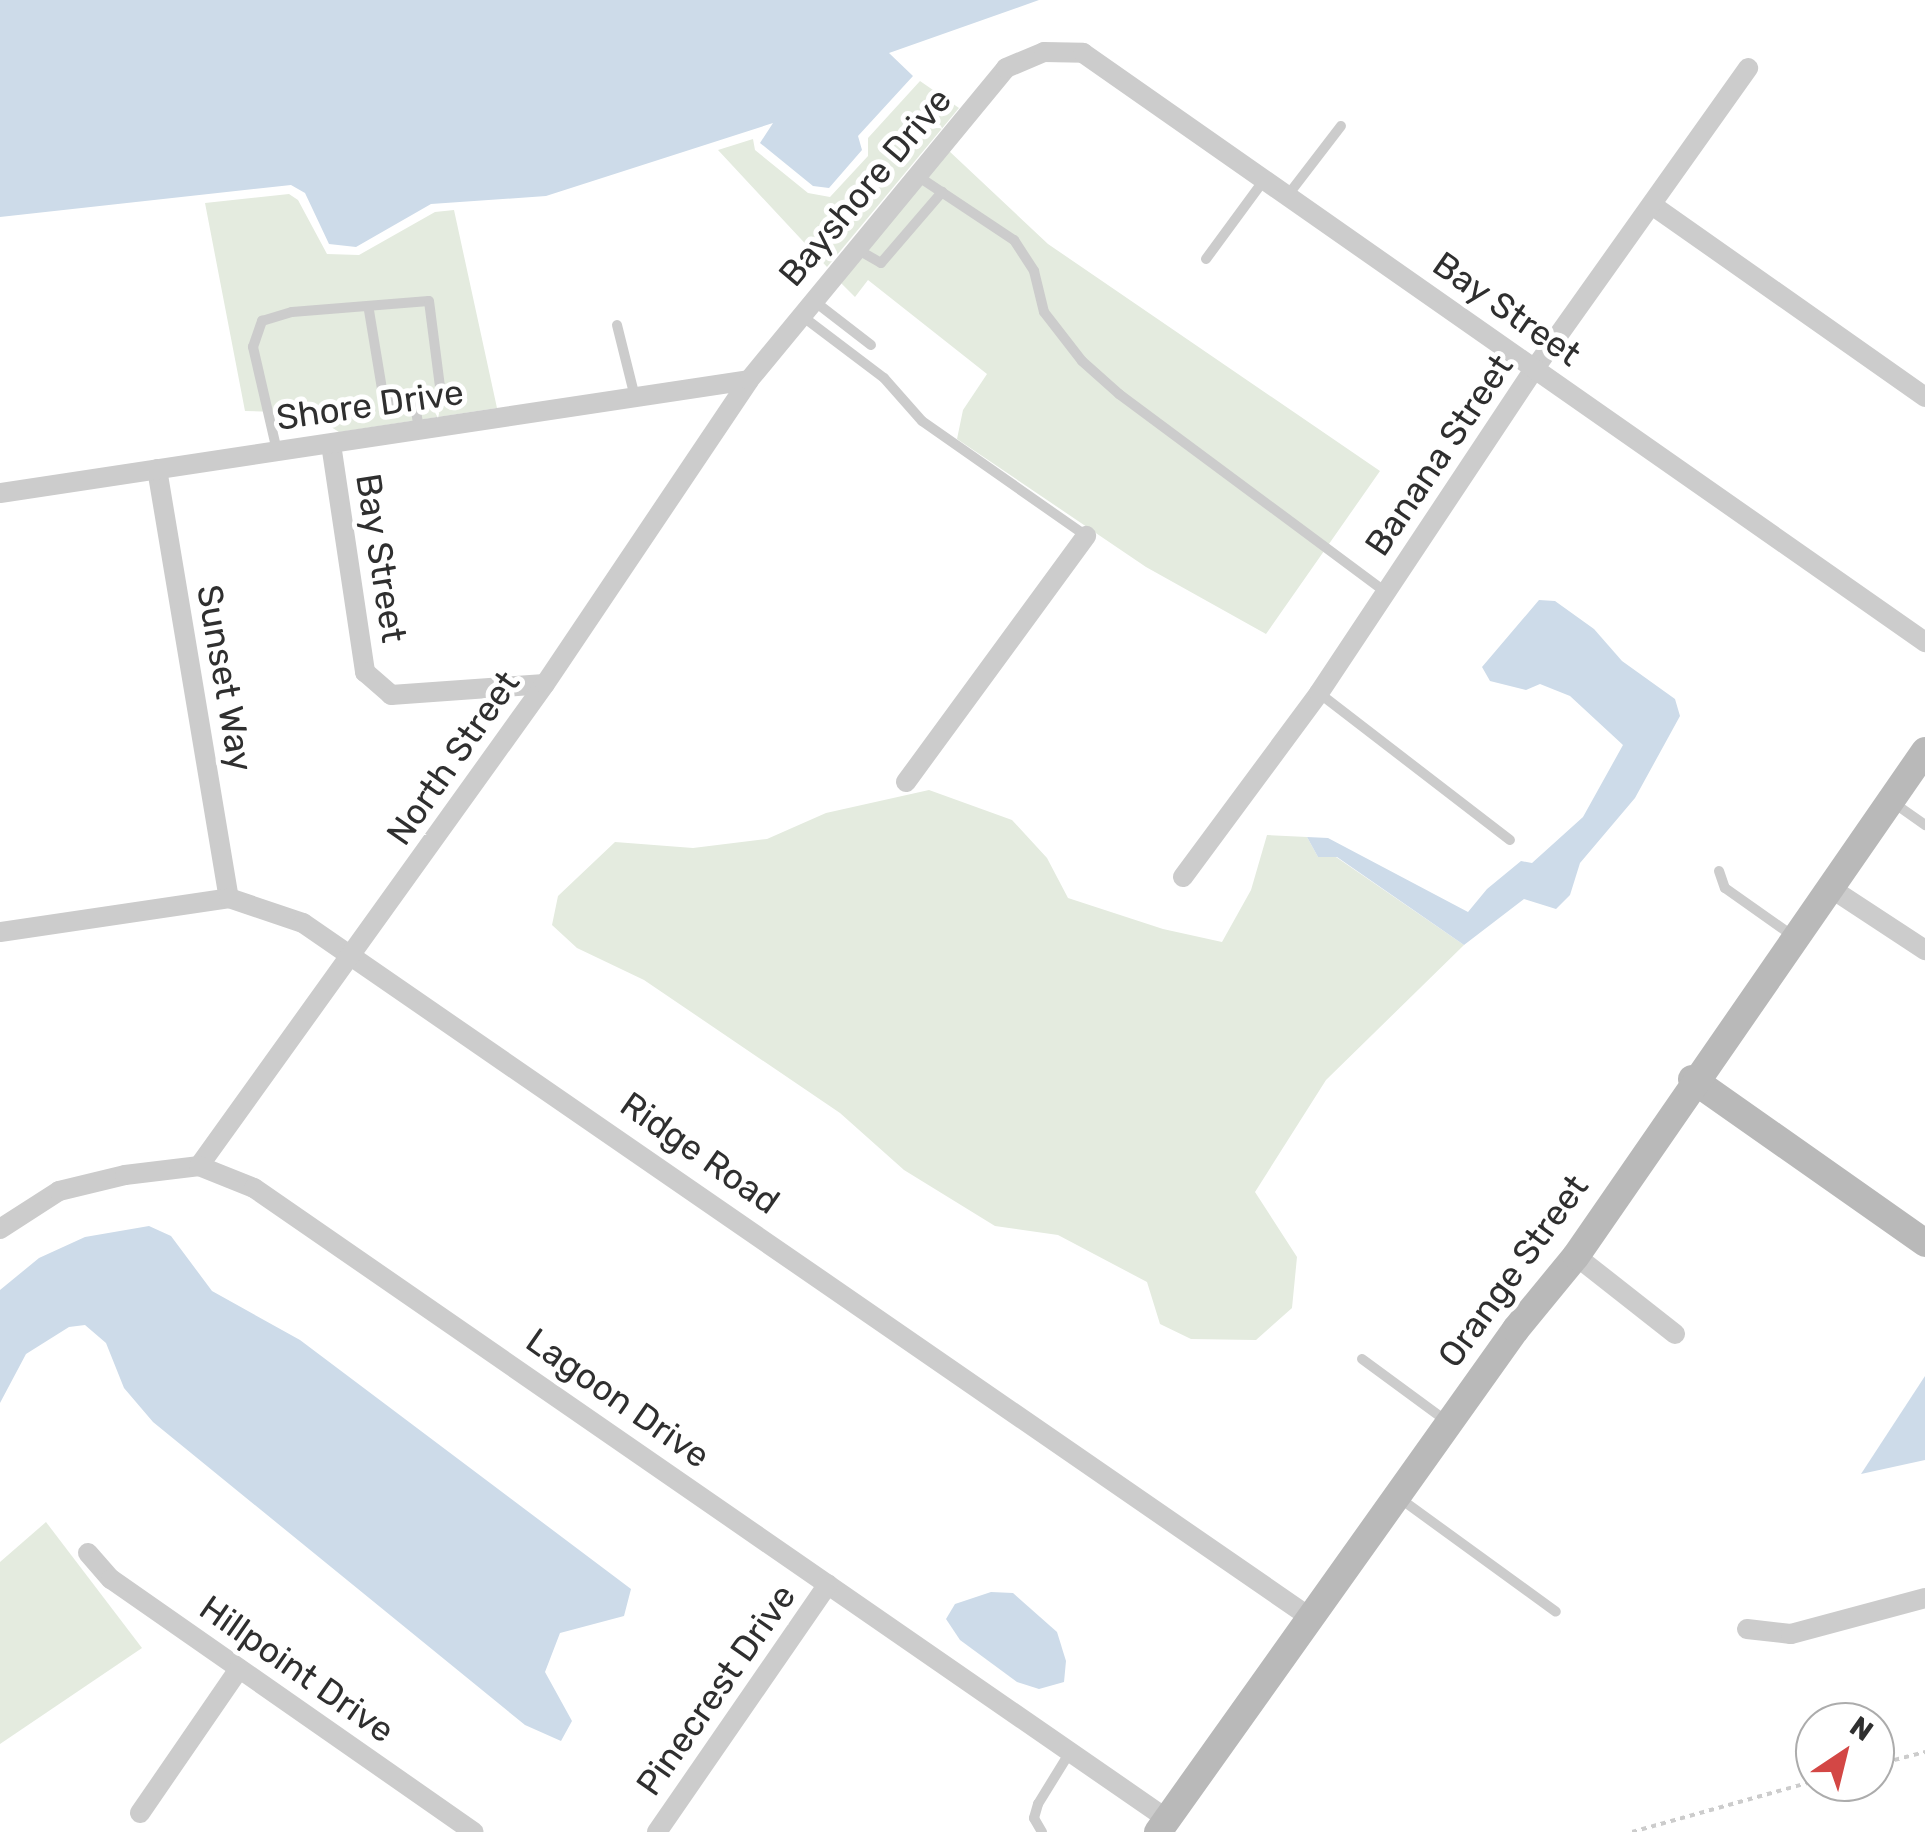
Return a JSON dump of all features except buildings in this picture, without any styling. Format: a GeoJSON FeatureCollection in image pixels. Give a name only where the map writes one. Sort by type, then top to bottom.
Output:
{"type":"FeatureCollection","features":[{"type":"Feature","properties":{"kind":"street","name":"Bayshore Drive"},"geometry":{"type":"LineString","coordinates":[[749,380],[1006,68],[1044,52]]}},
{"type":"Feature","properties":{"kind":"street","name":"Bay Street"},"geometry":{"type":"LineString","coordinates":[[1044,52],[1084,53],[1925,642]]}},
{"type":"Feature","properties":{"kind":"street","name":"Banana Street"},"geometry":{"type":"LineString","coordinates":[[1182,877],[1319,693],[1536,368],[1748,68]]}},
{"type":"Feature","properties":{"kind":"street"},"geometry":{"type":"LineString","coordinates":[[1652,205],[1925,397]]}},
{"type":"Feature","properties":{"kind":"street","name":"Shore Drive"},"geometry":{"type":"LineString","coordinates":[[0,493],[749,380]]}},
{"type":"Feature","properties":{"kind":"street","name":"North Street"},"geometry":{"type":"LineString","coordinates":[[199,1166],[356,953],[545,684],[749,380]]}},
{"type":"Feature","properties":{"kind":"street","name":"Bay Street"},"geometry":{"type":"LineString","coordinates":[[331,444],[365,672],[391,696],[545,684]]}},
{"type":"Feature","properties":{"kind":"street","name":"Sunset Way"},"geometry":{"type":"LineString","coordinates":[[158,469],[229,898]]}},
{"type":"Feature","properties":{"kind":"street"},"geometry":{"type":"LineString","coordinates":[[906,782],[1086,536]]}},
{"type":"Feature","properties":{"kind":"street","name":"Orange Street"},"geometry":{"type":"LineString","coordinates":[[1162,1825],[1450,1424],[1576,1256],[1692,1079],[1925,752]]}},
{"type":"Feature","properties":{"kind":"street"},"geometry":{"type":"LineString","coordinates":[[1829,887],[1925,950]]}},
{"type":"Feature","properties":{"kind":"street","name":"Ridge Road"},"geometry":{"type":"LineString","coordinates":[[0,932],[229,898],[304,923],[356,953],[1312,1618]]}},
{"type":"Feature","properties":{"kind":"street"},"geometry":{"type":"LineString","coordinates":[[1692,1079],[1925,1243]]}},
{"type":"Feature","properties":{"kind":"street"},"geometry":{"type":"LineString","coordinates":[[0,1230],[59,1191],[199,1166]]}},
{"type":"Feature","properties":{"kind":"street","name":"Lagoon Drive"},"geometry":{"type":"LineString","coordinates":[[199,1166],[254,1188],[313,1225],[1070,1752],[1162,1825]]}},
{"type":"Feature","properties":{"kind":"street"},"geometry":{"type":"LineString","coordinates":[[1576,1256],[1675,1334]]}},
{"type":"Feature","properties":{"kind":"street","name":"Hillpoint Drive"},"geometry":{"type":"LineString","coordinates":[[88,1553],[111,1579],[450,1825],[474,1832]]}},
{"type":"Feature","properties":{"kind":"street","name":"Pinecrest Drive"},"geometry":{"type":"LineString","coordinates":[[657,1832],[828,1584]]}},
{"type":"Feature","properties":{"kind":"street"},"geometry":{"type":"LineString","coordinates":[[1747,1629],[1791,1634],[1925,1598]]}},
{"type":"Feature","properties":{"kind":"street"},"geometry":{"type":"LineString","coordinates":[[140,1813],[240,1670]]}},
{"type":"Feature","properties":{"kind":"lane"},"geometry":{"type":"LineString","coordinates":[[1288,196],[1341,126]]}},
{"type":"Feature","properties":{"kind":"lane"},"geometry":{"type":"LineString","coordinates":[[915,174],[1014,240],[1034,271],[1044,312],[1082,361],[1386,592]]}},
{"type":"Feature","properties":{"kind":"lane"},"geometry":{"type":"LineString","coordinates":[[1206,260],[1264,179]]}},
{"type":"Feature","properties":{"kind":"lane"},"geometry":{"type":"LineString","coordinates":[[854,248],[881,263],[942,192]]}},
{"type":"Feature","properties":{"kind":"lane"},"geometry":{"type":"LineString","coordinates":[[277,452],[253,346],[262,322],[292,312],[369,310],[430,301],[441,395],[384,401],[369,310]]}},
{"type":"Feature","properties":{"kind":"lane"},"geometry":{"type":"LineString","coordinates":[[807,308],[871,344]]}},
{"type":"Feature","properties":{"kind":"lane"},"geometry":{"type":"LineString","coordinates":[[807,308],[884,378],[922,420],[1086,536]]}},
{"type":"Feature","properties":{"kind":"lane"},"geometry":{"type":"LineString","coordinates":[[617,326],[635,398]]}},
{"type":"Feature","properties":{"kind":"lane"},"geometry":{"type":"LineString","coordinates":[[414,398],[418,430]]}},
{"type":"Feature","properties":{"kind":"lane"},"geometry":{"type":"LineString","coordinates":[[1319,693],[1510,840]]}},
{"type":"Feature","properties":{"kind":"lane"},"geometry":{"type":"LineString","coordinates":[[1890,800],[1925,824]]}},
{"type":"Feature","properties":{"kind":"lane"},"geometry":{"type":"LineString","coordinates":[[1720,872],[1725,888],[1794,936]]}},
{"type":"Feature","properties":{"kind":"lane"},"geometry":{"type":"LineString","coordinates":[[1362,1358],[1450,1424]]}},
{"type":"Feature","properties":{"kind":"lane"},"geometry":{"type":"LineString","coordinates":[[1397,1497],[1556,1612]]}},
{"type":"Feature","properties":{"kind":"lane"},"geometry":{"type":"LineString","coordinates":[[1042,1832],[1034,1818],[1038,1804],[1070,1752]]}},
{"type":"Feature","properties":{"kind":"path"},"geometry":{"type":"LineString","coordinates":[[1895,1760],[1925,1752]]}},
{"type":"Feature","properties":{"kind":"path"},"geometry":{"type":"LineString","coordinates":[[1632,1832],[1795,1787]]}},
{"type":"Feature","properties":{"kind":"shaded area"},"geometry":{"type":"Polygon","coordinates":[[[920,81],[959,108],[827,267],[718,150],[753,139],[755,150],[808,193],[830,197],[868,156],[868,138],[920,81]]]}},
{"type":"Feature","properties":{"kind":"shaded area"},"geometry":{"type":"Polygon","coordinates":[[[948,150],[1048,244],[1380,471],[1266,634],[1146,567],[957,439],[963,410],[987,374],[868,280],[855,297],[840,282],[948,150]]]}},
{"type":"Feature","properties":{"kind":"shaded area"},"geometry":{"type":"Polygon","coordinates":[[[289,194],[298,200],[327,254],[359,255],[435,212],[454,210],[497,408],[339,432],[309,413],[245,411],[205,203],[289,194]]]}},
{"type":"Feature","properties":{"kind":"shaded area"},"geometry":{"type":"Polygon","coordinates":[[[929,790],[1012,820],[1047,858],[1068,898],[1163,929],[1222,942],[1251,890],[1267,835],[1307,837],[1318,857],[1336,857],[1464,945],[1326,1080],[1255,1192],[1297,1257],[1292,1308],[1256,1340],[1191,1339],[1160,1324],[1147,1282],[1058,1235],[995,1226],[904,1170],[840,1113],[644,980],[577,948],[552,925],[558,896],[615,842],[693,848],[767,839],[826,813],[929,790]]]}},
{"type":"Feature","properties":{"kind":"shaded area"},"geometry":{"type":"Polygon","coordinates":[[[46,1522],[142,1648],[0,1744],[0,1562],[46,1522]]]}},
{"type":"Feature","properties":{"kind":"water"},"geometry":{"type":"Polygon","coordinates":[[[0,0],[1039,0],[889,53],[913,76],[858,136],[862,150],[829,188],[813,186],[760,143],[773,123],[546,196],[431,204],[356,247],[329,244],[305,193],[291,185],[0,217],[0,0]]]}},
{"type":"Feature","properties":{"kind":"water"},"geometry":{"type":"Polygon","coordinates":[[[1539,600],[1555,601],[1594,629],[1622,661],[1675,699],[1680,716],[1635,798],[1580,863],[1570,895],[1556,909],[1524,899],[1464,945],[1337,857],[1318,857],[1307,837],[1328,838],[1468,912],[1487,889],[1521,861],[1532,863],[1583,817],[1623,745],[1570,696],[1540,684],[1526,690],[1490,681],[1482,667],[1539,600]]]}},
{"type":"Feature","properties":{"kind":"water"},"geometry":{"type":"Polygon","coordinates":[[[149,1226],[171,1236],[212,1291],[300,1340],[631,1589],[624,1616],[560,1633],[545,1672],[572,1721],[561,1741],[525,1725],[153,1422],[124,1388],[106,1343],[85,1325],[69,1327],[26,1354],[0,1403],[0,1290],[39,1258],[85,1237],[149,1226]]]}},
{"type":"Feature","properties":{"kind":"water"},"geometry":{"type":"Polygon","coordinates":[[[1925,1376],[1925,1460],[1861,1474],[1925,1376]]]}},
{"type":"Feature","properties":{"kind":"water"},"geometry":{"type":"Polygon","coordinates":[[[991,1592],[1013,1593],[1057,1632],[1066,1661],[1064,1682],[1039,1689],[1017,1682],[960,1640],[946,1619],[955,1604],[991,1592]]]}}]}
